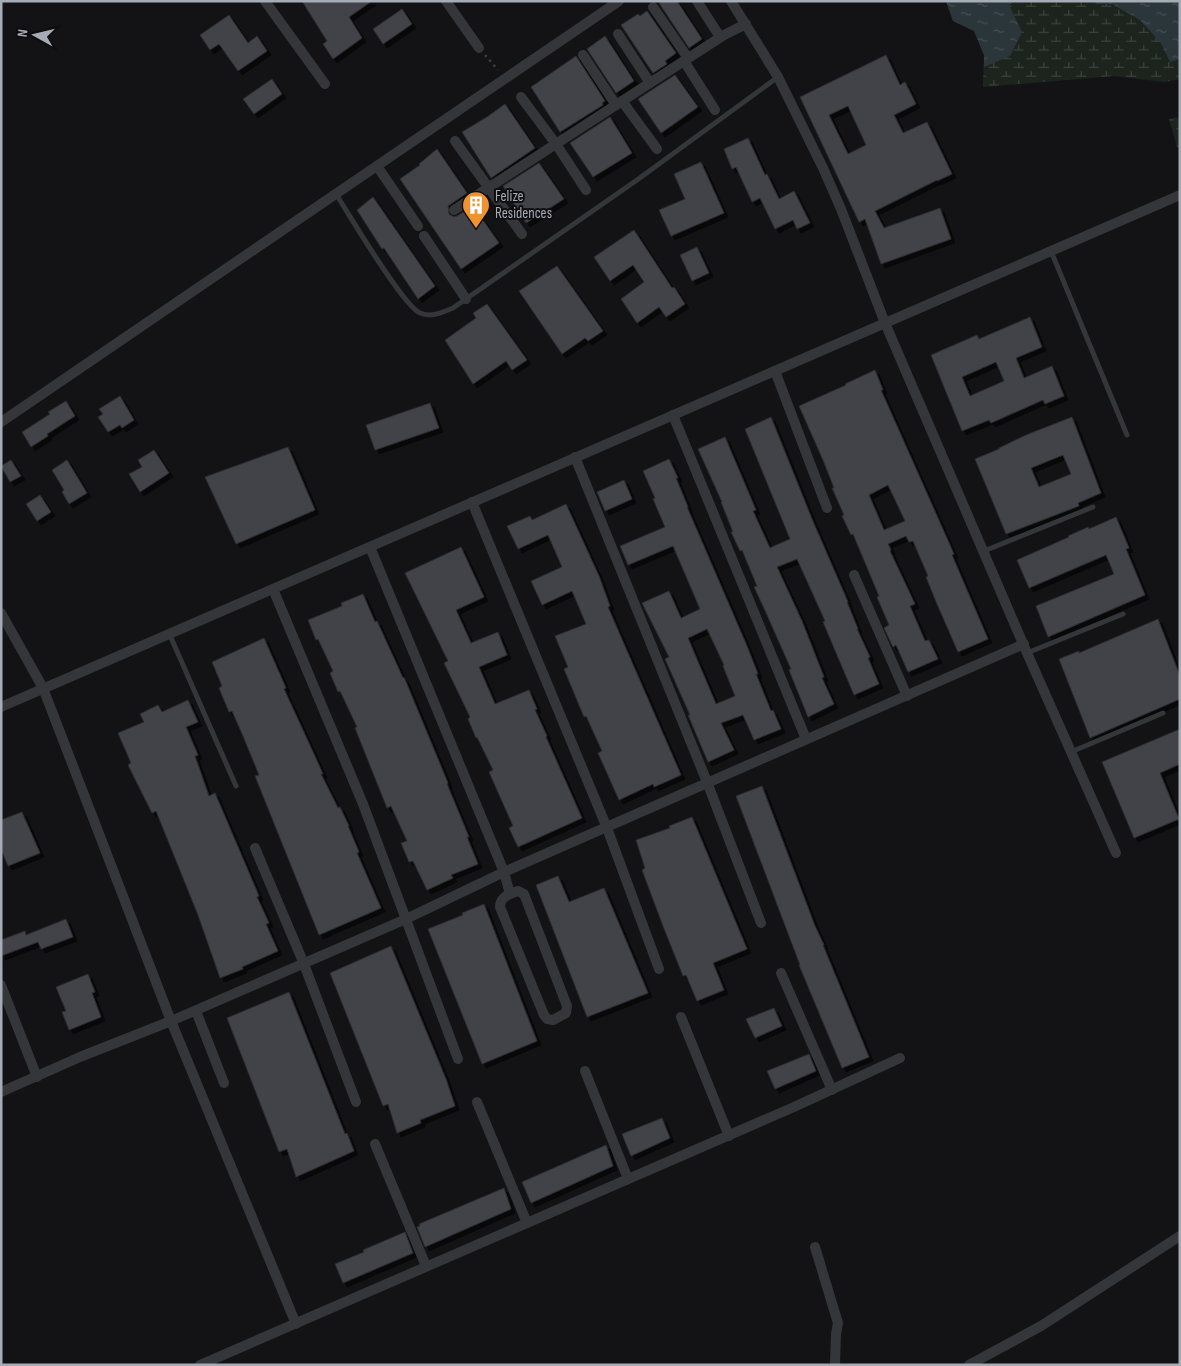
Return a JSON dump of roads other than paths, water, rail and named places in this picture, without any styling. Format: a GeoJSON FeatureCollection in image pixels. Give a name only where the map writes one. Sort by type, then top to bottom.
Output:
{"type":"FeatureCollection","features":[{"type":"Feature","properties":{"kind":"street"},"geometry":{"type":"LineString","coordinates":[[265,1],[325,84]]}},
{"type":"Feature","properties":{"kind":"street"},"geometry":{"type":"LineString","coordinates":[[446,1],[479,48]]}},
{"type":"Feature","properties":{"kind":"street"},"geometry":{"type":"LineString","coordinates":[[1,422],[620,1]]}},
{"type":"Feature","properties":{"kind":"street"},"geometry":{"type":"LineString","coordinates":[[697,1],[720,37]]}},
{"type":"Feature","properties":{"kind":"street"},"geometry":{"type":"LineString","coordinates":[[731,1],[778,77],[823,168],[885,322],[1116,853]]}},
{"type":"Feature","properties":{"kind":"street"},"geometry":{"type":"LineString","coordinates":[[653,6],[715,110]]}},
{"type":"Feature","properties":{"kind":"street"},"geometry":{"type":"LineString","coordinates":[[454,210],[720,37],[746,24]]}},
{"type":"Feature","properties":{"kind":"street"},"geometry":{"type":"LineString","coordinates":[[618,34],[650,83]]}},
{"type":"Feature","properties":{"kind":"street"},"geometry":{"type":"LineString","coordinates":[[583,56],[657,149]]}},
{"type":"Feature","properties":{"kind":"street"},"geometry":{"type":"LineString","coordinates":[[521,97],[556,144],[586,190]]}},
{"type":"Feature","properties":{"kind":"street"},"geometry":{"type":"LineString","coordinates":[[455,142],[522,234]]}},
{"type":"Feature","properties":{"kind":"street"},"geometry":{"type":"LineString","coordinates":[[377,166],[418,226]]}},
{"type":"Feature","properties":{"kind":"street"},"geometry":{"type":"LineString","coordinates":[[1,707],[1180,195]]}},
{"type":"Feature","properties":{"kind":"street"},"geometry":{"type":"LineString","coordinates":[[424,236],[466,299]]}},
{"type":"Feature","properties":{"kind":"street"},"geometry":{"type":"LineString","coordinates":[[775,371],[827,508]]}},
{"type":"Feature","properties":{"kind":"street"},"geometry":{"type":"LineString","coordinates":[[673,415],[806,739]]}},
{"type":"Feature","properties":{"kind":"street"},"geometry":{"type":"LineString","coordinates":[[575,457],[707,782],[761,924]]}},
{"type":"Feature","properties":{"kind":"street"},"geometry":{"type":"LineString","coordinates":[[472,502],[608,828],[659,970]]}},
{"type":"Feature","properties":{"kind":"street"},"geometry":{"type":"LineString","coordinates":[[370,547],[504,872],[510,894]]}},
{"type":"Feature","properties":{"kind":"street"},"geometry":{"type":"LineString","coordinates":[[854,575],[907,696]]}},
{"type":"Feature","properties":{"kind":"street"},"geometry":{"type":"LineString","coordinates":[[273,589],[362,804],[458,1059]]}},
{"type":"Feature","properties":{"kind":"street"},"geometry":{"type":"LineString","coordinates":[[1,613],[43,688],[171,1021],[296,1324]]}},
{"type":"Feature","properties":{"kind":"street"},"geometry":{"type":"LineString","coordinates":[[1,1092],[304,964],[406,919],[504,872],[608,828],[806,739],[1026,648]]}},
{"type":"Feature","properties":{"kind":"street"},"geometry":{"type":"LineString","coordinates":[[255,848],[304,964],[356,1102]]}},
{"type":"Feature","properties":{"kind":"street"},"geometry":{"type":"LineString","coordinates":[[518,891],[524,894],[566,1006],[566,1013],[553,1020],[547,1019],[544,1016],[500,907],[502,898],[510,894],[518,891]]}},
{"type":"Feature","properties":{"kind":"street"},"geometry":{"type":"LineString","coordinates":[[781,973],[832,1090]]}},
{"type":"Feature","properties":{"kind":"street"},"geometry":{"type":"LineString","coordinates":[[1,985],[37,1077]]}},
{"type":"Feature","properties":{"kind":"street"},"geometry":{"type":"LineString","coordinates":[[196,1010],[224,1083]]}},
{"type":"Feature","properties":{"kind":"street"},"geometry":{"type":"LineString","coordinates":[[681,1017],[729,1136]]}},
{"type":"Feature","properties":{"kind":"street"},"geometry":{"type":"LineString","coordinates":[[200,1365],[729,1136],[900,1058]]}},
{"type":"Feature","properties":{"kind":"street"},"geometry":{"type":"LineString","coordinates":[[585,1071],[628,1179]]}},
{"type":"Feature","properties":{"kind":"street"},"geometry":{"type":"LineString","coordinates":[[477,1102],[527,1223]]}},
{"type":"Feature","properties":{"kind":"street"},"geometry":{"type":"LineString","coordinates":[[375,1144],[426,1266]]}},
{"type":"Feature","properties":{"kind":"street"},"geometry":{"type":"LineString","coordinates":[[969,1365],[1041,1326],[1180,1236]]}},
{"type":"Feature","properties":{"kind":"street"},"geometry":{"type":"LineString","coordinates":[[815,1247],[838,1323],[835,1365]]}},
{"type":"Feature","properties":{"kind":"lane"},"geometry":{"type":"LineString","coordinates":[[336,194],[413,309],[428,315],[438,314],[454,308],[637,180],[778,77]]}},
{"type":"Feature","properties":{"kind":"lane"},"geometry":{"type":"LineString","coordinates":[[1051,251],[1127,435]]}},
{"type":"Feature","properties":{"kind":"lane"},"geometry":{"type":"LineString","coordinates":[[984,551],[1093,507]]}},
{"type":"Feature","properties":{"kind":"lane"},"geometry":{"type":"LineString","coordinates":[[1026,648],[1123,614]]}},
{"type":"Feature","properties":{"kind":"lane"},"geometry":{"type":"LineString","coordinates":[[170,634],[236,786]]}},
{"type":"Feature","properties":{"kind":"lane"},"geometry":{"type":"LineString","coordinates":[[1071,752],[1163,714]]}},
{"type":"Feature","properties":{"kind":"water"},"geometry":{"type":"Polygon","coordinates":[[[946,1],[1015,1],[1009,5],[1022,32],[1010,56],[984,67],[984,55],[974,31],[953,21],[946,1]]]}},
{"type":"Feature","properties":{"kind":"water"},"geometry":{"type":"Polygon","coordinates":[[[1094,1],[1180,1],[1180,59],[1170,62],[1161,43],[1140,20],[1112,4],[1096,4],[1094,1]]]}},
{"type":"Feature","properties":{"kind":"place","name":"Felize Residences"},"geometry":{"type":"Point","coordinates":[476,229]}}]}
